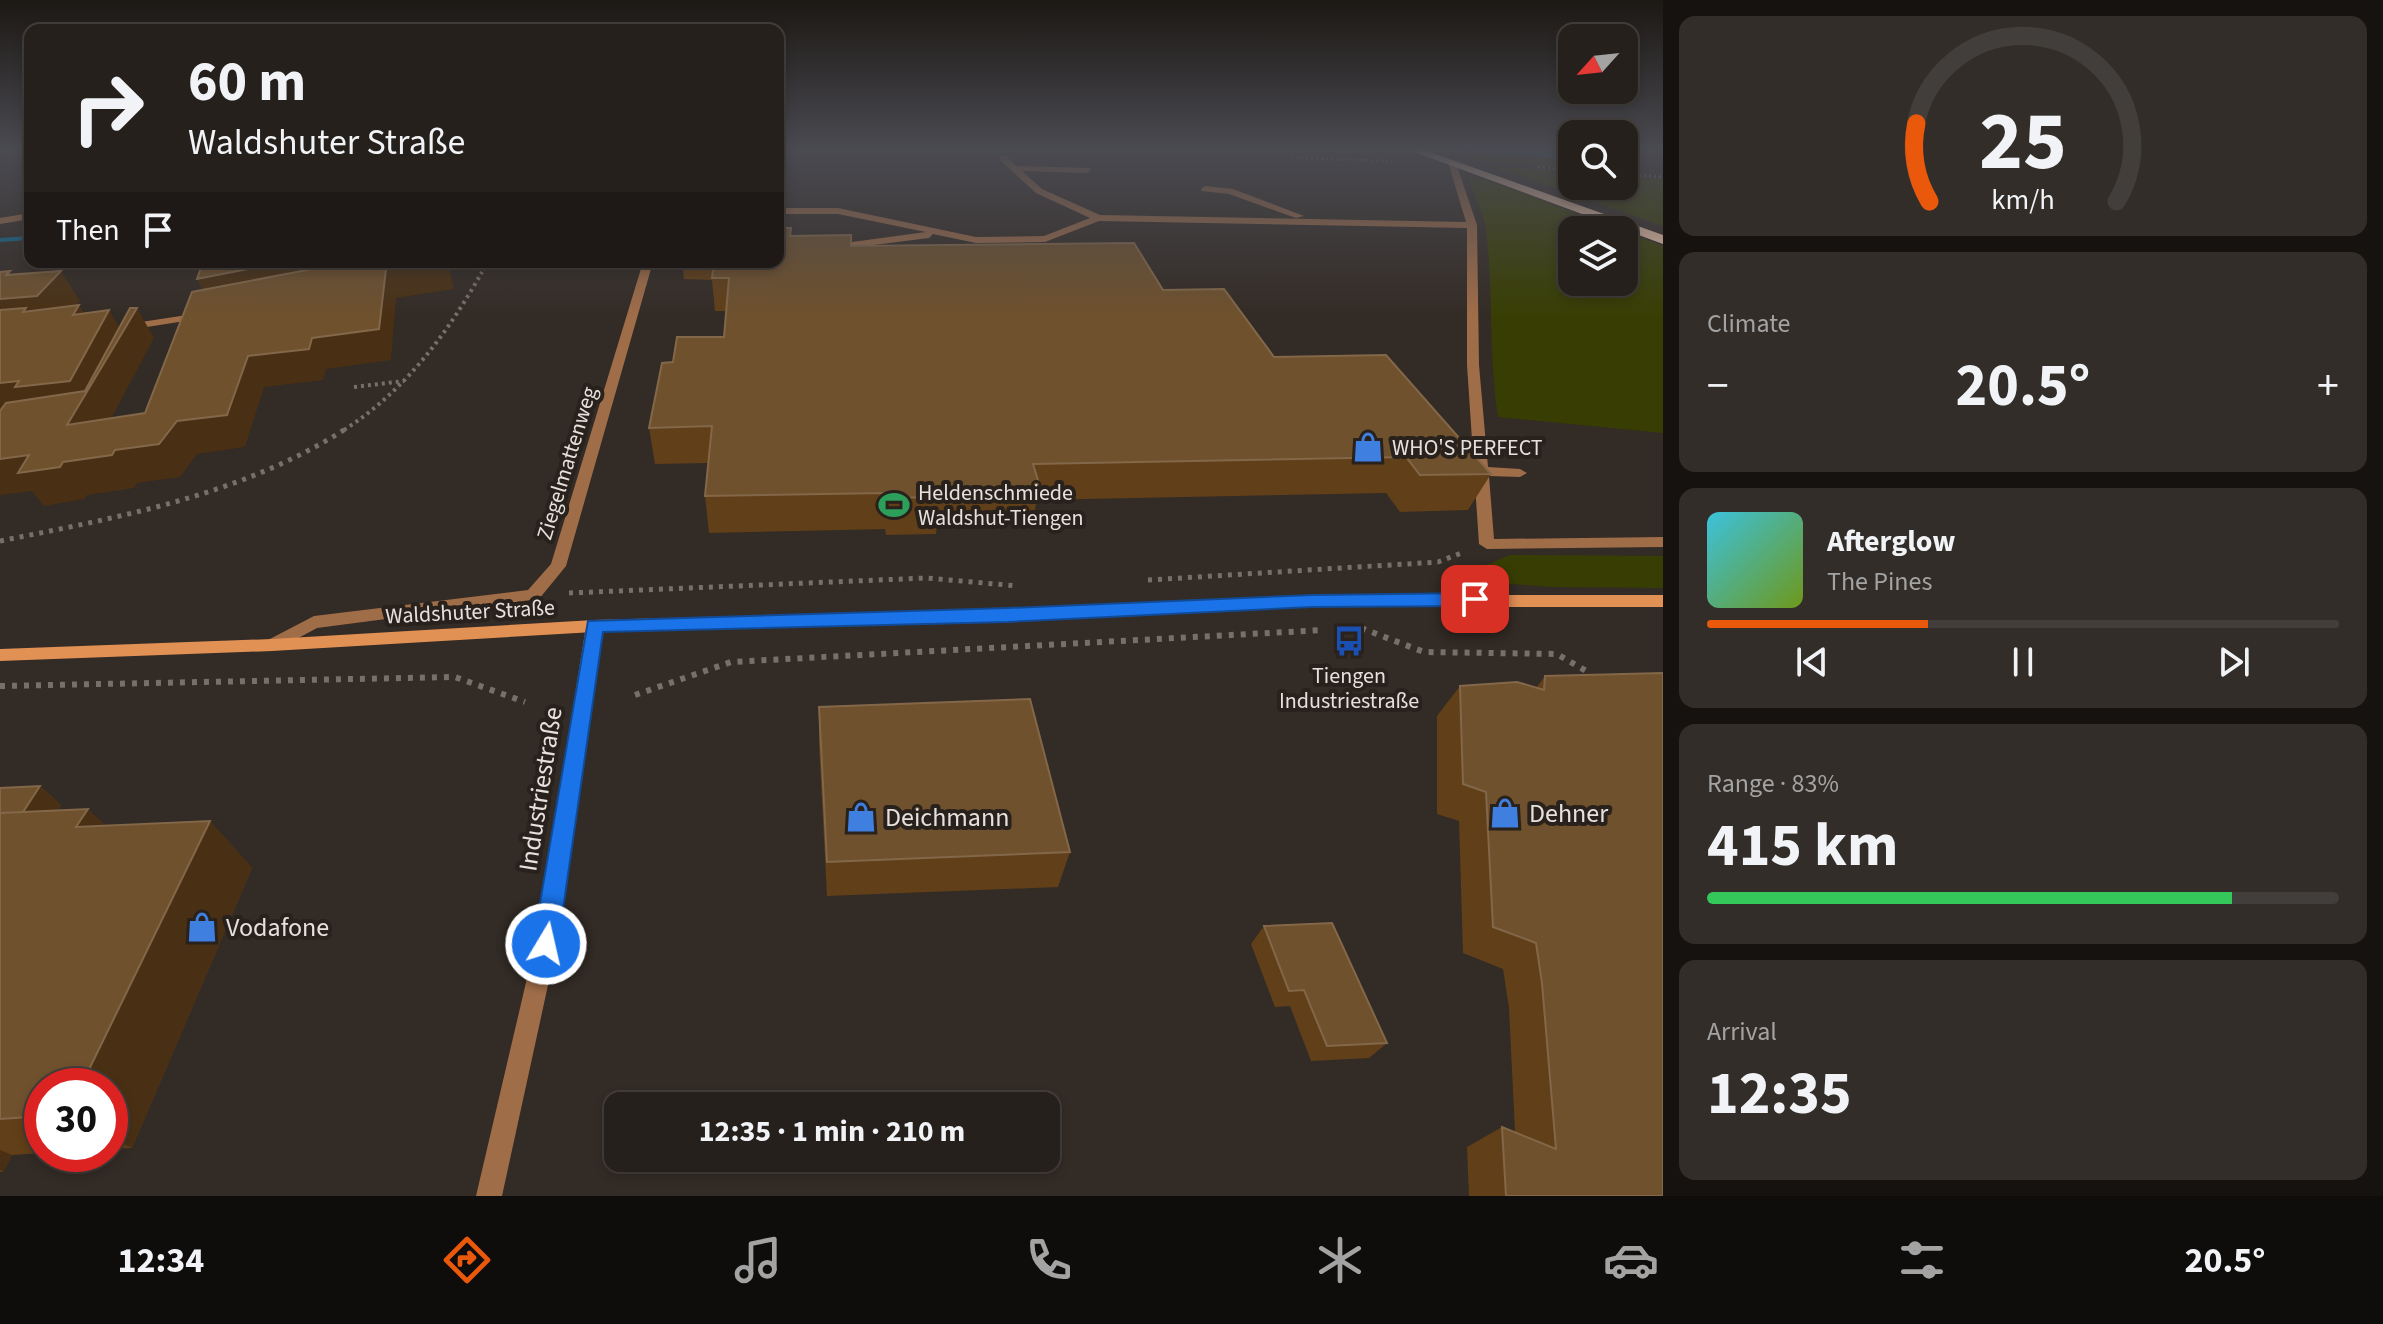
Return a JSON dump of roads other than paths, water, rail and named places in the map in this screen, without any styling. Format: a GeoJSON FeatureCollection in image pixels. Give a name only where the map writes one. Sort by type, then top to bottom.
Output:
{"type":"FeatureCollection","features":[{"type":"Feature","properties":{"kind":"highway"},"geometry":{"type":"LineString","coordinates":[[1571,206],[1663,240]]}},
{"type":"Feature","properties":{"kind":"highway"},"geometry":{"type":"LineString","coordinates":[[1576,206],[1663,232]]}},
{"type":"Feature","properties":{"kind":"main road","name":"Waldshuter Straße"},"geometry":{"type":"LineString","coordinates":[[0,655],[272,645],[594,626],[1008,615],[1312,601],[1663,601]]}},
{"type":"Feature","properties":{"kind":"street"},"geometry":{"type":"LineString","coordinates":[[1071,206],[1098,218]]}},
{"type":"Feature","properties":{"kind":"street"},"geometry":{"type":"LineString","coordinates":[[1271,206],[1313,221]]}},
{"type":"Feature","properties":{"kind":"street"},"geometry":{"type":"LineString","coordinates":[[1466,206],[1472,225],[1473,365],[1487,544],[1663,542]]}},
{"type":"Feature","properties":{"kind":"street"},"geometry":{"type":"LineString","coordinates":[[784,211],[838,211],[976,240],[1045,239],[1098,218],[1472,225]]}},
{"type":"Feature","properties":{"kind":"street"},"geometry":{"type":"LineString","coordinates":[[0,221],[24,217]]}},
{"type":"Feature","properties":{"kind":"street"},"geometry":{"type":"LineString","coordinates":[[827,248],[946,233]]}},
{"type":"Feature","properties":{"kind":"street","name":"Ziegelmattenweg"},"geometry":{"type":"LineString","coordinates":[[272,645],[314,622],[533,595],[558,566],[646,268]]}},
{"type":"Feature","properties":{"kind":"street"},"geometry":{"type":"LineString","coordinates":[[116,328],[142,331],[220,313]]}},
{"type":"Feature","properties":{"kind":"street"},"geometry":{"type":"LineString","coordinates":[[1481,471],[1520,473]]}},
{"type":"Feature","properties":{"kind":"street","name":"Industriestraße"},"geometry":{"type":"LineString","coordinates":[[489,1196],[546,944],[594,626]]}},
{"type":"Feature","properties":{"kind":"waterway"},"geometry":{"type":"LineString","coordinates":[[0,240],[24,238]]}},
{"type":"Feature","properties":{"kind":"place","name":"WHO'S PERFECT"},"geometry":{"type":"Point","coordinates":[1368,447]}},
{"type":"Feature","properties":{"kind":"place","name":"Heldenschmiede Waldshut-Tiengen"},"geometry":{"type":"Point","coordinates":[894,505]}},
{"type":"Feature","properties":{"kind":"place","name":"Tiengen Industriestraße"},"geometry":{"type":"Point","coordinates":[1349,641]}},
{"type":"Feature","properties":{"kind":"place","name":"Dehner"},"geometry":{"type":"Point","coordinates":[1505,813]}},
{"type":"Feature","properties":{"kind":"place","name":"Deichmann"},"geometry":{"type":"Point","coordinates":[861,817]}},
{"type":"Feature","properties":{"kind":"place","name":"Vodafone"},"geometry":{"type":"Point","coordinates":[202,927]}}]}
